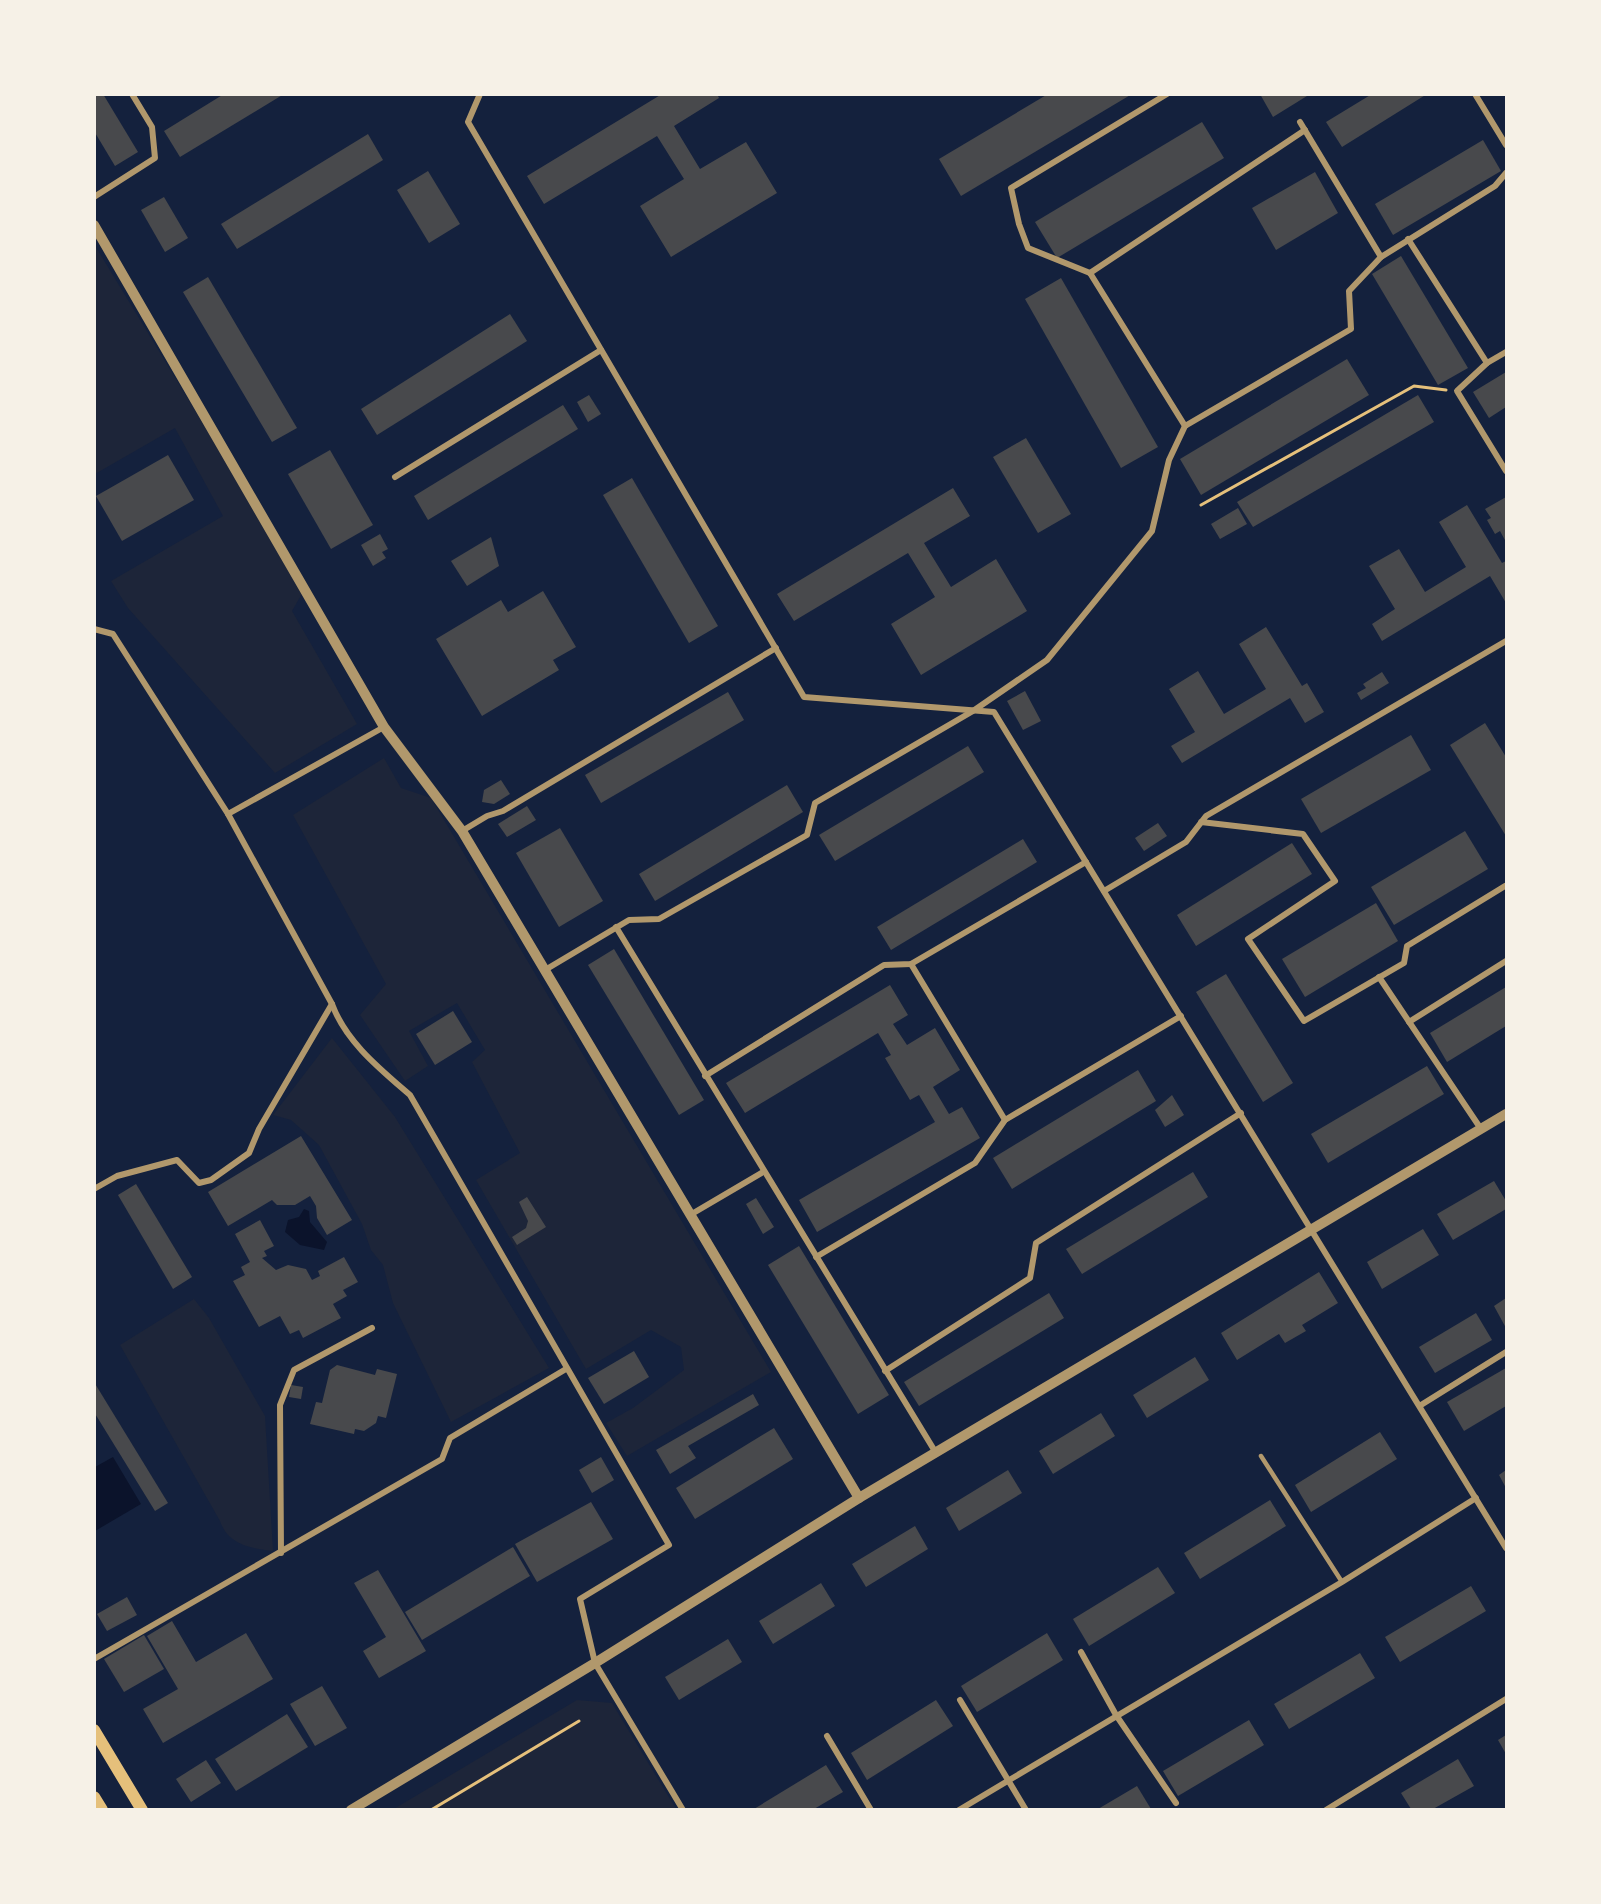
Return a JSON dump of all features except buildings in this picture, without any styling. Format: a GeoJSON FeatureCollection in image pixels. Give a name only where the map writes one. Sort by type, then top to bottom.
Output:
{"type":"FeatureCollection","features":[{"type":"Feature","properties":{"kind":"main road"},"geometry":{"type":"LineString","coordinates":[[94,1730],[142,1809]]}},
{"type":"Feature","properties":{"kind":"main road"},"geometry":{"type":"LineString","coordinates":[[94,1797],[102,1809]]}},
{"type":"Feature","properties":{"kind":"street"},"geometry":{"type":"LineString","coordinates":[[94,197],[155,158],[152,127],[132,94]]}},
{"type":"Feature","properties":{"kind":"street"},"geometry":{"type":"LineString","coordinates":[[480,94],[468,122],[804,697],[994,712],[1421,1405],[1506,1548]]}},
{"type":"Feature","properties":{"kind":"street"},"geometry":{"type":"LineString","coordinates":[[1167,94],[1011,188],[1028,248],[1090,273],[1185,426]]}},
{"type":"Feature","properties":{"kind":"street"},"geometry":{"type":"LineString","coordinates":[[1475,94],[1506,145]]}},
{"type":"Feature","properties":{"kind":"street"},"geometry":{"type":"LineString","coordinates":[[1300,122],[1381,257]]}},
{"type":"Feature","properties":{"kind":"street"},"geometry":{"type":"LineString","coordinates":[[1090,273],[1305,130]]}},
{"type":"Feature","properties":{"kind":"street"},"geometry":{"type":"LineString","coordinates":[[544,970],[629,920],[659,919],[807,835],[815,803],[973,711],[1047,660],[1152,531],[1169,460],[1185,426],[1350,329],[1349,291],[1381,257],[1495,186],[1506,173]]}},
{"type":"Feature","properties":{"kind":"street"},"geometry":{"type":"LineString","coordinates":[[94,225],[384,727],[462,831],[859,1498]]}},
{"type":"Feature","properties":{"kind":"street"},"geometry":{"type":"LineString","coordinates":[[1408,239],[1487,363]]}},
{"type":"Feature","properties":{"kind":"street"},"geometry":{"type":"LineString","coordinates":[[395,477],[601,350]]}},
{"type":"Feature","properties":{"kind":"street"},"geometry":{"type":"LineString","coordinates":[[1506,352],[1487,363],[1457,391],[1506,471]]}},
{"type":"Feature","properties":{"kind":"street"},"geometry":{"type":"LineString","coordinates":[[94,629],[113,634],[228,814],[332,1004],[338,1020],[371,1060],[411,1095],[566,1369],[669,1545],[580,1599],[595,1663],[683,1809]]}},
{"type":"Feature","properties":{"kind":"street"},"geometry":{"type":"LineString","coordinates":[[1104,891],[1186,842],[1206,816],[1506,641]]}},
{"type":"Feature","properties":{"kind":"street"},"geometry":{"type":"LineString","coordinates":[[462,831],[487,816],[503,812],[776,648]]}},
{"type":"Feature","properties":{"kind":"street"},"geometry":{"type":"LineString","coordinates":[[228,814],[384,727]]}},
{"type":"Feature","properties":{"kind":"street"},"geometry":{"type":"LineString","coordinates":[[1201,822],[1303,834],[1335,881],[1248,939],[1304,1022],[1404,963],[1407,946],[1505,886]]}},
{"type":"Feature","properties":{"kind":"street"},"geometry":{"type":"LineString","coordinates":[[705,1076],[884,965],[911,964],[1086,862]]}},
{"type":"Feature","properties":{"kind":"street"},"geometry":{"type":"LineString","coordinates":[[616,927],[936,1453]]}},
{"type":"Feature","properties":{"kind":"street"},"geometry":{"type":"LineString","coordinates":[[1409,1022],[1506,961]]}},
{"type":"Feature","properties":{"kind":"street"},"geometry":{"type":"LineString","coordinates":[[911,964],[1005,1120]]}},
{"type":"Feature","properties":{"kind":"street"},"geometry":{"type":"LineString","coordinates":[[1379,977],[1481,1130]]}},
{"type":"Feature","properties":{"kind":"street"},"geometry":{"type":"LineString","coordinates":[[94,1189],[117,1176],[177,1160],[199,1183],[211,1180],[249,1153],[259,1129],[332,1004]]}},
{"type":"Feature","properties":{"kind":"street"},"geometry":{"type":"LineString","coordinates":[[816,1257],[975,1163],[1005,1120],[1181,1016]]}},
{"type":"Feature","properties":{"kind":"street"},"geometry":{"type":"LineString","coordinates":[[885,1371],[1030,1278],[1036,1243],[1241,1113]]}},
{"type":"Feature","properties":{"kind":"street"},"geometry":{"type":"LineString","coordinates":[[351,1809],[595,1663],[859,1498],[1506,1114]]}},
{"type":"Feature","properties":{"kind":"street"},"geometry":{"type":"LineString","coordinates":[[690,1215],[763,1172]]}},
{"type":"Feature","properties":{"kind":"street"},"geometry":{"type":"LineString","coordinates":[[281,1553],[280,1405],[294,1370],[372,1328]]}},
{"type":"Feature","properties":{"kind":"street"},"geometry":{"type":"LineString","coordinates":[[1421,1405],[1506,1352]]}},
{"type":"Feature","properties":{"kind":"street"},"geometry":{"type":"LineString","coordinates":[[94,1659],[442,1459],[450,1438],[566,1369]]}},
{"type":"Feature","properties":{"kind":"street"},"geometry":{"type":"LineString","coordinates":[[959,1809],[1342,1582],[1476,1498]]}},
{"type":"Feature","properties":{"kind":"street"},"geometry":{"type":"LineString","coordinates":[[1081,1652],[1116,1715],[1176,1803]]}},
{"type":"Feature","properties":{"kind":"street"},"geometry":{"type":"LineString","coordinates":[[1326,1809],[1506,1699]]}},
{"type":"Feature","properties":{"kind":"street"},"geometry":{"type":"LineString","coordinates":[[960,1700],[1010,1779],[1026,1809]]}},
{"type":"Feature","properties":{"kind":"street"},"geometry":{"type":"LineString","coordinates":[[827,1736],[871,1809]]}},
{"type":"Feature","properties":{"kind":"lane"},"geometry":{"type":"LineString","coordinates":[[1261,1456],[1342,1582]]}},
{"type":"Feature","properties":{"kind":"path"},"geometry":{"type":"LineString","coordinates":[[1201,505],[1414,386],[1457,391]]}},
{"type":"Feature","properties":{"kind":"path"},"geometry":{"type":"LineString","coordinates":[[431,1809],[579,1721]]}},
{"type":"Feature","properties":{"kind":"shaded area"},"geometry":{"type":"Polygon","coordinates":[[[94,244],[304,590],[292,611],[357,724],[275,773],[128,608],[111,581],[223,516],[175,428],[95,474],[94,244]]]}},
{"type":"Feature","properties":{"kind":"shaded area"},"geometry":{"type":"Polygon","coordinates":[[[384,758],[401,788],[431,798],[771,1372],[627,1456],[606,1423],[633,1408],[684,1370],[681,1347],[651,1330],[586,1369],[476,1180],[520,1153],[472,1062],[485,1050],[457,1003],[409,1031],[428,1066],[405,1081],[360,1015],[386,984],[293,815],[384,758]]]}},
{"type":"Feature","properties":{"kind":"shaded area"},"geometry":{"type":"Polygon","coordinates":[[[332,1038],[395,1117],[549,1368],[451,1422],[393,1303],[383,1265],[371,1250],[362,1224],[319,1145],[291,1120],[273,1115],[332,1038]]]}},
{"type":"Feature","properties":{"kind":"shaded area"},"geometry":{"type":"Polygon","coordinates":[[[304,1209],[309,1211],[310,1222],[327,1242],[324,1250],[300,1245],[285,1232],[288,1220],[299,1217],[304,1209]]]}},
{"type":"Feature","properties":{"kind":"shaded area"},"geometry":{"type":"Polygon","coordinates":[[[194,1299],[209,1318],[265,1416],[273,1551],[241,1544],[224,1529],[120,1345],[194,1299]]]}},
{"type":"Feature","properties":{"kind":"shaded area"},"geometry":{"type":"Polygon","coordinates":[[[113,1457],[141,1504],[95,1531],[95,1467],[113,1457]]]}},
{"type":"Feature","properties":{"kind":"shaded area"},"geometry":{"type":"Polygon","coordinates":[[[577,1700],[612,1703],[676,1809],[392,1810],[577,1700]]]}}]}
